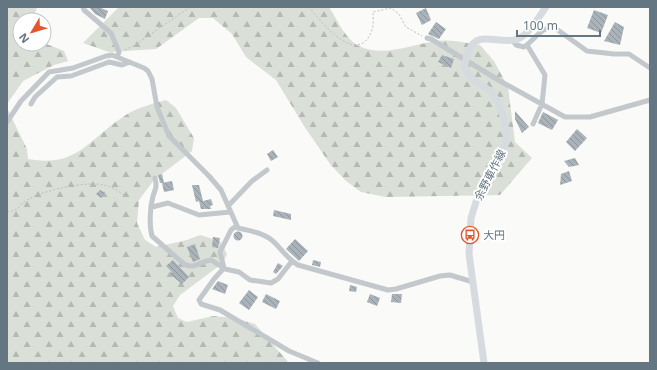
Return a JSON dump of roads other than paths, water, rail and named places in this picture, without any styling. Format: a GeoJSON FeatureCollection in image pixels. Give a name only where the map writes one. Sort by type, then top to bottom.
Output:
{"type":"FeatureCollection","features":[{"type":"Feature","properties":{"kind":"main road"},"geometry":{"type":"LineString","coordinates":[[466,59],[470,47],[476,40],[483,38],[512,40],[526,34],[546,7]]}},
{"type":"Feature","properties":{"kind":"main road","name":"余野車作線"},"geometry":{"type":"LineString","coordinates":[[466,59],[465,65],[468,75],[490,91],[496,99],[508,136],[505,145],[476,202],[471,218],[469,254],[484,363]]}},
{"type":"Feature","properties":{"kind":"street"},"geometry":{"type":"LineString","coordinates":[[83,7],[84,10],[101,25],[107,28],[111,33],[118,54],[148,71],[152,79],[157,107],[169,136],[221,190],[238,228],[261,234],[268,238],[298,265],[388,290],[450,274],[473,282]]}},
{"type":"Feature","properties":{"kind":"street"},"geometry":{"type":"LineString","coordinates":[[512,40],[520,47],[527,45],[545,29],[549,27],[555,28],[587,51],[629,54],[650,68]]}},
{"type":"Feature","properties":{"kind":"street"},"geometry":{"type":"LineString","coordinates":[[427,38],[565,117],[590,117],[650,100]]}},
{"type":"Feature","properties":{"kind":"street"},"geometry":{"type":"LineString","coordinates":[[527,45],[545,75],[542,104],[533,124]]}},
{"type":"Feature","properties":{"kind":"street"},"geometry":{"type":"LineString","coordinates":[[7,122],[21,101],[49,72],[73,68],[106,56],[118,54]]}},
{"type":"Feature","properties":{"kind":"street"},"geometry":{"type":"LineString","coordinates":[[31,104],[35,97],[57,77],[71,76],[109,62],[122,65],[130,62]]}},
{"type":"Feature","properties":{"kind":"street"},"geometry":{"type":"LineString","coordinates":[[228,206],[252,180],[267,170]]}},
{"type":"Feature","properties":{"kind":"street"},"geometry":{"type":"LineString","coordinates":[[155,178],[157,187],[153,197],[150,230],[155,240],[189,267],[211,260],[224,268],[239,272],[254,282],[271,283],[278,279],[292,261]]}},
{"type":"Feature","properties":{"kind":"street"},"geometry":{"type":"LineString","coordinates":[[152,207],[168,204],[199,215],[230,212]]}},
{"type":"Feature","properties":{"kind":"street"},"geometry":{"type":"LineString","coordinates":[[224,268],[220,252],[231,230],[236,226]]}},
{"type":"Feature","properties":{"kind":"street"},"geometry":{"type":"LineString","coordinates":[[224,268],[202,294],[199,300],[201,304],[220,310],[289,351],[318,363]]}},
{"type":"Feature","properties":{"kind":"place","name":"大円"},"geometry":{"type":"Point","coordinates":[470,235]}}]}
